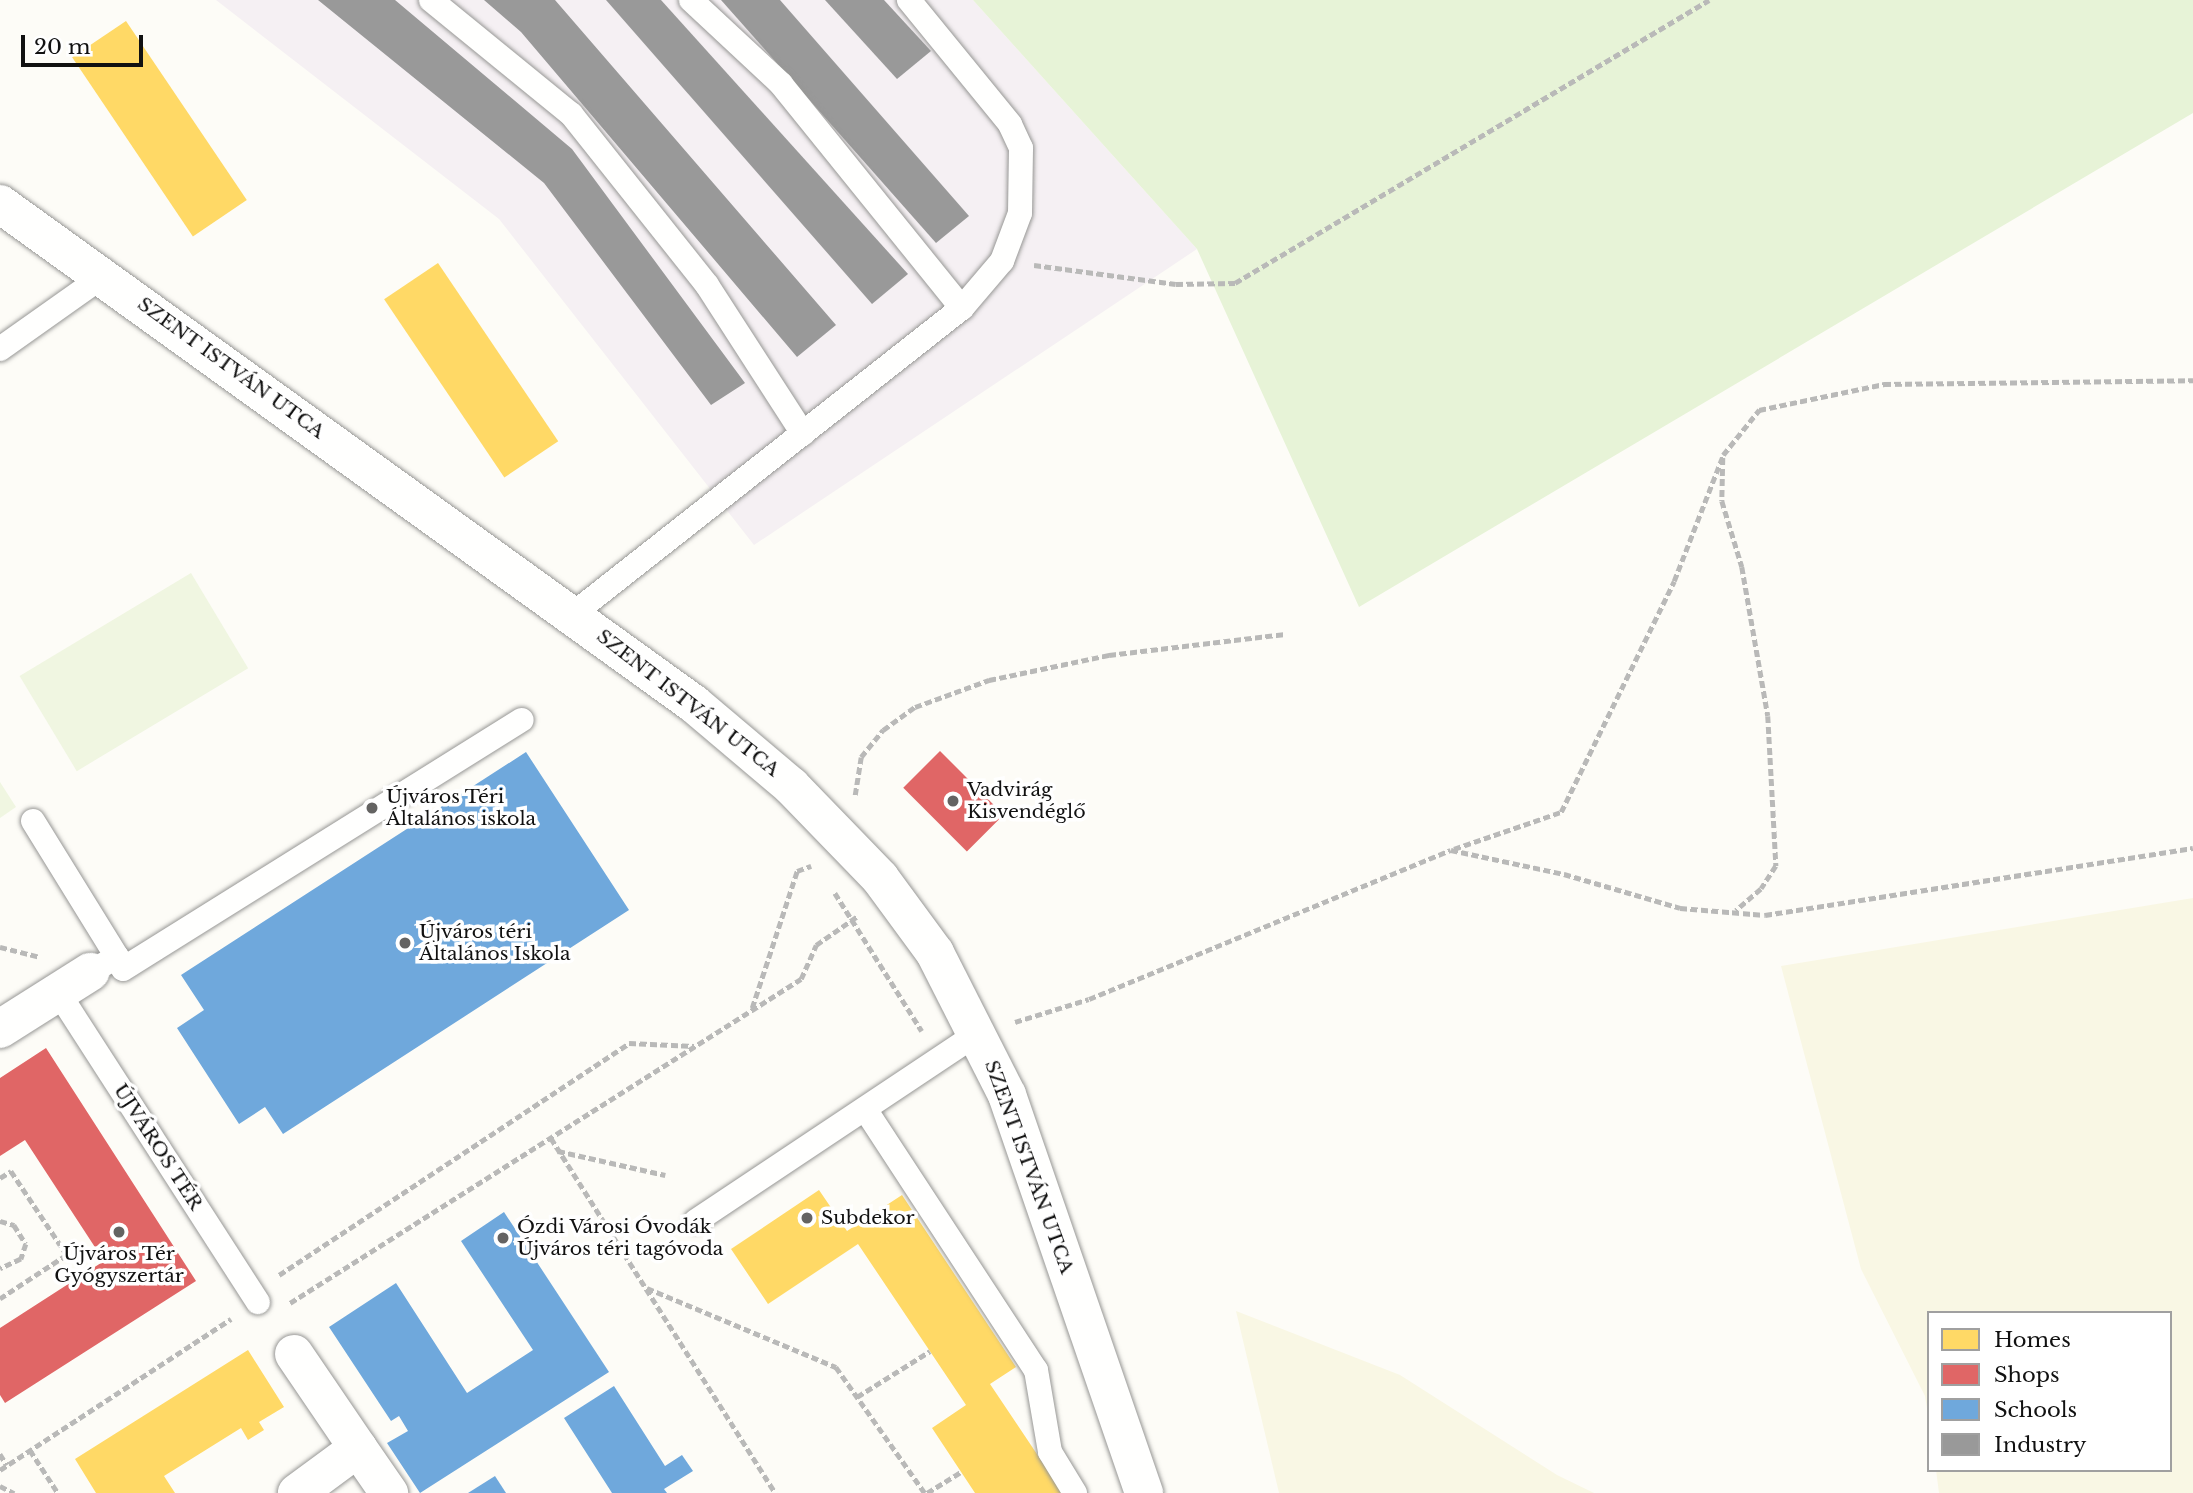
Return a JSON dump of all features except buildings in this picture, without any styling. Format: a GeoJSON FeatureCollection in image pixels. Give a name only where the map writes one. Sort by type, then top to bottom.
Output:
{"type":"FeatureCollection","features":[{"type":"Feature","properties":{"kind":"street","name":"SZENT ISTVÁN UTCA"},"geometry":{"type":"LineString","coordinates":[[0,204],[573,614],[739,740],[838,834],[892,893],[935,953],[978,1033],[1007,1095],[1144,1493]]}},
{"type":"Feature","properties":{"kind":"street"},"geometry":{"type":"LineString","coordinates":[[0,1030],[104,965]]}},
{"type":"Feature","properties":{"kind":"street"},"geometry":{"type":"LineString","coordinates":[[294,1354],[389,1493]]}},
{"type":"Feature","properties":{"kind":"street"},"geometry":{"type":"LineString","coordinates":[[297,1493],[358,1448]]}},
{"type":"Feature","properties":{"kind":"lane"},"geometry":{"type":"LineString","coordinates":[[431,0],[571,114],[707,285],[803,434]]}},
{"type":"Feature","properties":{"kind":"lane"},"geometry":{"type":"LineString","coordinates":[[691,0],[781,84],[962,308]]}},
{"type":"Feature","properties":{"kind":"lane"},"geometry":{"type":"LineString","coordinates":[[573,614],[962,308],[1002,261],[1020,213],[1021,149],[1010,124],[909,0]]}},
{"type":"Feature","properties":{"kind":"lane"},"geometry":{"type":"LineString","coordinates":[[0,349],[103,276]]}},
{"type":"Feature","properties":{"kind":"lane"},"geometry":{"type":"LineString","coordinates":[[33,821],[104,965],[123,969],[522,720]]}},
{"type":"Feature","properties":{"kind":"lane","name":"ÚJVÁROS TÉR"},"geometry":{"type":"LineString","coordinates":[[58,992],[259,1304]]}},
{"type":"Feature","properties":{"kind":"lane"},"geometry":{"type":"LineString","coordinates":[[696,1221],[978,1033]]}},
{"type":"Feature","properties":{"kind":"lane"},"geometry":{"type":"LineString","coordinates":[[865,1109],[1036,1370],[1050,1452],[1075,1493]]}},
{"type":"Feature","properties":{"kind":"path"},"geometry":{"type":"LineString","coordinates":[[1002,261],[1176,284],[1235,284],[1709,0]]}},
{"type":"Feature","properties":{"kind":"path"},"geometry":{"type":"LineString","coordinates":[[978,1033],[1089,999],[1451,850],[1561,812],[1674,581],[1723,455],[1759,410],[1884,384],[2193,380]]}},
{"type":"Feature","properties":{"kind":"path"},"geometry":{"type":"LineString","coordinates":[[1723,455],[1722,501],[1742,567],[1768,716],[1776,866],[1761,889],[1735,912]]}},
{"type":"Feature","properties":{"kind":"path"},"geometry":{"type":"LineString","coordinates":[[838,834],[858,788],[861,757],[883,730],[915,707],[989,680],[1109,656],[1286,634]]}},
{"type":"Feature","properties":{"kind":"path"},"geometry":{"type":"LineString","coordinates":[[1451,850],[1564,874],[1680,908],[1765,915],[2193,848]]}},
{"type":"Feature","properties":{"kind":"path"},"geometry":{"type":"LineString","coordinates":[[751,1010],[797,872],[816,864],[820,871]]}},
{"type":"Feature","properties":{"kind":"path"},"geometry":{"type":"LineString","coordinates":[[832,888],[939,1058]]}},
{"type":"Feature","properties":{"kind":"path"},"geometry":{"type":"LineString","coordinates":[[259,1304],[551,1138],[800,979],[816,945],[892,893]]}},
{"type":"Feature","properties":{"kind":"path"},"geometry":{"type":"LineString","coordinates":[[0,1470],[259,1304],[629,1042],[695,1046]]}},
{"type":"Feature","properties":{"kind":"path"},"geometry":{"type":"LineString","coordinates":[[551,1138],[775,1493]]}},
{"type":"Feature","properties":{"kind":"path"},"geometry":{"type":"LineString","coordinates":[[558,1151],[665,1175]]}},
{"type":"Feature","properties":{"kind":"path"},"geometry":{"type":"LineString","coordinates":[[0,1178],[11,1171],[67,1255],[0,1299]]}},
{"type":"Feature","properties":{"kind":"path"},"geometry":{"type":"LineString","coordinates":[[0,1221],[14,1225],[26,1244],[21,1259],[0,1269]]}},
{"type":"Feature","properties":{"kind":"path"},"geometry":{"type":"LineString","coordinates":[[645,1287],[836,1367],[926,1493],[961,1472]]}},
{"type":"Feature","properties":{"kind":"path"},"geometry":{"type":"LineString","coordinates":[[858,1396],[930,1351]]}},
{"type":"Feature","properties":{"kind":"path"},"geometry":{"type":"LineString","coordinates":[[30,1450],[58,1493]]}},
{"type":"Feature","properties":{"kind":"path"},"geometry":{"type":"LineString","coordinates":[[0,1454],[8,1465]]}},
{"type":"Feature","properties":{"kind":"path"},"geometry":{"type":"LineString","coordinates":[[0,1486],[13,1493]]}},
{"type":"Feature","properties":{"kind":"shaded area"},"geometry":{"type":"Polygon","coordinates":[[[216,0],[973,0],[1197,249],[754,545],[499,219],[216,0]]]}},
{"type":"Feature","properties":{"kind":"shaded area"},"geometry":{"type":"Polygon","coordinates":[[[2193,898],[2193,1493],[1939,1493],[1936,1472],[2172,1472],[2172,1311],[1927,1311],[1927,1408],[1925,1396],[1861,1269],[1781,966],[2193,898]]]}},
{"type":"Feature","properties":{"kind":"shaded area"},"geometry":{"type":"Polygon","coordinates":[[[1236,1311],[1400,1375],[1557,1475],[1594,1493],[1279,1493],[1236,1311]]]}},
{"type":"Feature","properties":{"kind":"green space"},"geometry":{"type":"Polygon","coordinates":[[[973,0],[2193,0],[2193,113],[1359,607],[1197,249],[973,0]]]}},
{"type":"Feature","properties":{"kind":"green space"},"geometry":{"type":"Polygon","coordinates":[[[191,573],[248,668],[77,771],[20,676],[191,573]]]}},
{"type":"Feature","properties":{"kind":"green space"},"geometry":{"type":"Polygon","coordinates":[[[0,782],[16,807],[0,818],[0,782]]]}},
{"type":"Feature","properties":{"kind":"place","name":"Vadvirág Kisvendéglő"},"geometry":{"type":"Point","coordinates":[953,801]}},
{"type":"Feature","properties":{"kind":"place","name":"Újváros Téri Általános iskola"},"geometry":{"type":"Point","coordinates":[372,808]}},
{"type":"Feature","properties":{"kind":"place","name":"Újváros téri Általános Iskola"},"geometry":{"type":"Point","coordinates":[405,943]}},
{"type":"Feature","properties":{"kind":"place","name":"Subdekor"},"geometry":{"type":"Point","coordinates":[807,1218]}},
{"type":"Feature","properties":{"kind":"place","name":"Újváros Tér Gyógyszertár"},"geometry":{"type":"Point","coordinates":[119,1232]}},
{"type":"Feature","properties":{"kind":"place","name":"Ózdi Városi Óvodák Újváros téri tagóvoda"},"geometry":{"type":"Point","coordinates":[503,1238]}}]}
